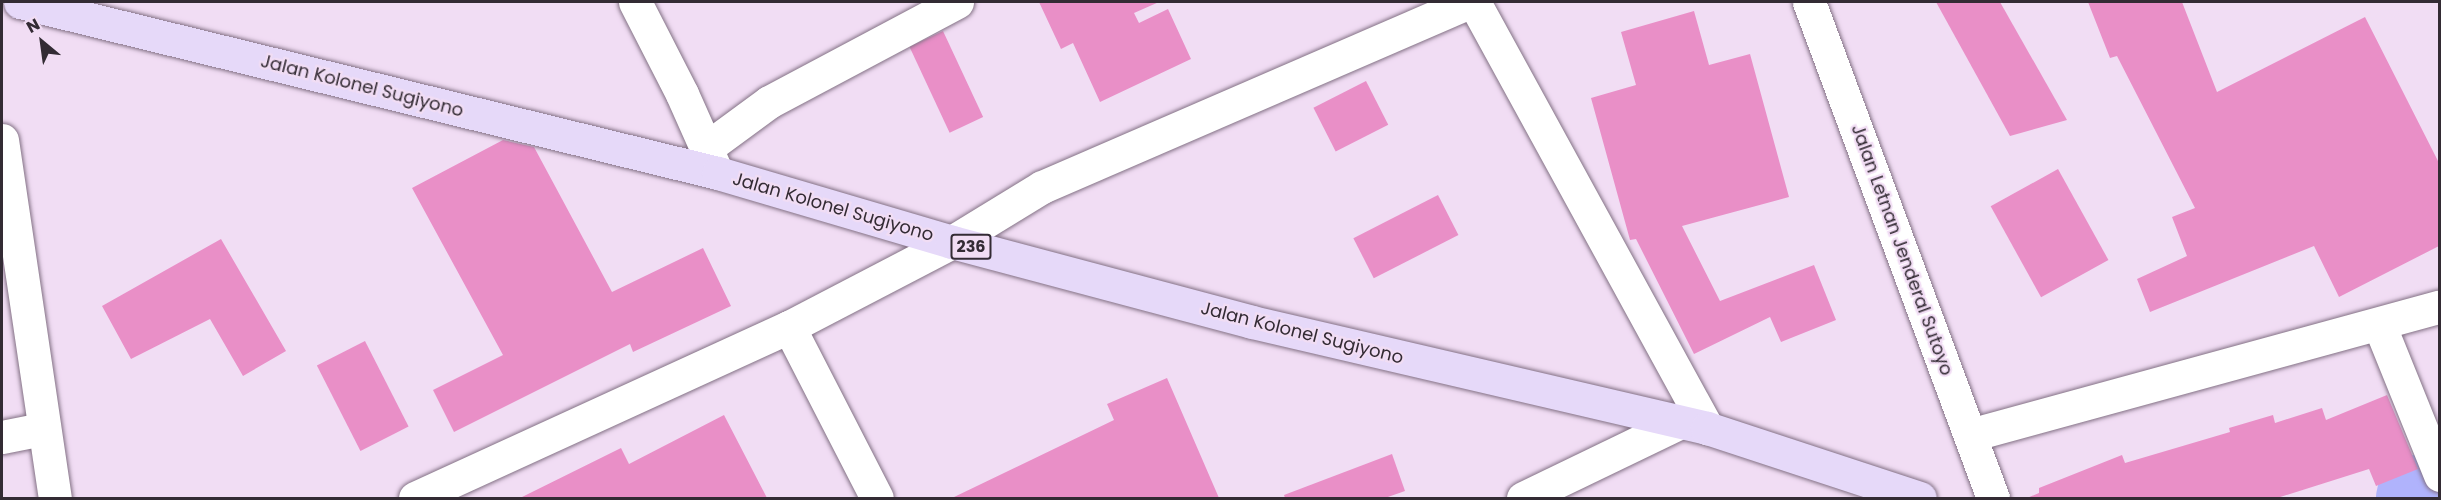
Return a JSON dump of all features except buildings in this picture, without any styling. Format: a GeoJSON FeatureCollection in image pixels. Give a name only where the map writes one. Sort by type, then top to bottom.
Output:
{"type":"FeatureCollection","features":[{"type":"Feature","properties":{"kind":"main road","name":"Jalan Kolonel Sugiyono"},"geometry":{"type":"LineString","coordinates":[[20,2],[711,161],[952,242],[1251,322],[1693,426],[1920,498]]}},
{"type":"Feature","properties":{"kind":"street"},"geometry":{"type":"LineString","coordinates":[[635,2],[682,94],[711,161],[769,102],[957,2]]}},
{"type":"Feature","properties":{"kind":"street"},"geometry":{"type":"LineString","coordinates":[[415,498],[456,490],[789,327],[952,242],[1042,187],[1472,2],[1693,426],[1523,498]]}},
{"type":"Feature","properties":{"kind":"street","name":"Jalan Letnan Jenderal Sutoyo"},"geometry":{"type":"LineString","coordinates":[[1809,2],[1993,498]]}},
{"type":"Feature","properties":{"kind":"street"},"geometry":{"type":"LineString","coordinates":[[2,140],[42,429],[54,498]]}},
{"type":"Feature","properties":{"kind":"street"},"geometry":{"type":"LineString","coordinates":[[1970,435],[2439,306]]}},
{"type":"Feature","properties":{"kind":"street"},"geometry":{"type":"LineString","coordinates":[[2379,324],[2439,475]]}},
{"type":"Feature","properties":{"kind":"street"},"geometry":{"type":"LineString","coordinates":[[789,327],[877,498]]}},
{"type":"Feature","properties":{"kind":"street"},"geometry":{"type":"LineString","coordinates":[[2,437],[42,429]]}},
{"type":"Feature","properties":{"kind":"waterway"},"geometry":{"type":"LineString","coordinates":[[2419,498],[2440,492]]}}]}
